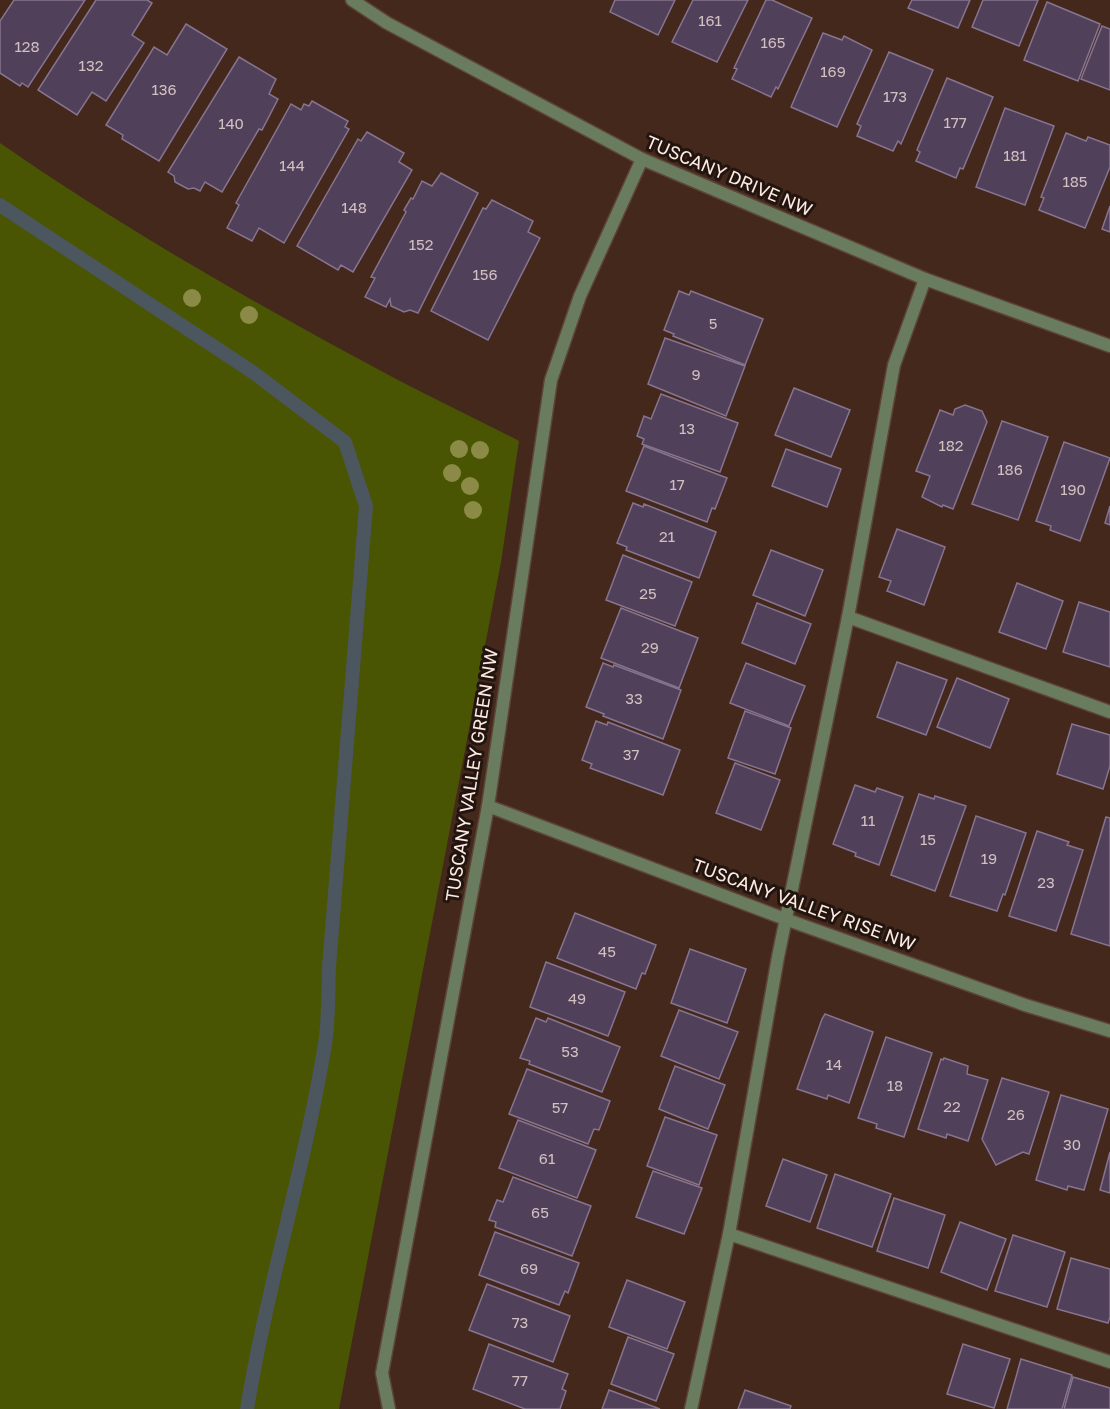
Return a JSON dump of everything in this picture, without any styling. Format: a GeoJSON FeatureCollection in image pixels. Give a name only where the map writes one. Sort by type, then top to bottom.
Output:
{"type":"FeatureCollection","features":[{"type":"Feature","properties":{"kind":"street","name":"TUSCANY DRIVE NW"},"geometry":{"type":"LineString","coordinates":[[352,0],[387,23],[642,159],[925,279],[1110,346]]}},
{"type":"Feature","properties":{"kind":"street","name":"TUSCANY VALLEY GREEN NW"},"geometry":{"type":"LineString","coordinates":[[389,1409],[382,1373],[488,806],[551,380],[580,296],[642,159]]}},
{"type":"Feature","properties":{"kind":"street"},"geometry":{"type":"LineString","coordinates":[[691,1409],[729,1234],[785,919],[848,617],[894,365],[925,279]]}},
{"type":"Feature","properties":{"kind":"street"},"geometry":{"type":"LineString","coordinates":[[848,617],[1110,712]]}},
{"type":"Feature","properties":{"kind":"street","name":"TUSCANY VALLEY RISE NW"},"geometry":{"type":"LineString","coordinates":[[488,806],[785,919],[1025,1005],[1110,1031]]}},
{"type":"Feature","properties":{"kind":"street"},"geometry":{"type":"LineString","coordinates":[[729,1234],[1110,1362]]}},
{"type":"Feature","properties":{"kind":"green space"},"geometry":{"type":"Polygon","coordinates":[[[0,143],[96,207],[245,296],[398,380],[519,441],[501,562],[339,1409],[0,1409],[0,143]]]}},
{"type":"Feature","properties":{"kind":"building"},"geometry":{"type":"Polygon","coordinates":[[[14,0],[85,0],[28,87],[22,83],[20,86],[0,73],[0,21],[14,0]]]}},
{"type":"Feature","properties":{"kind":"building"},"geometry":{"type":"Polygon","coordinates":[[[96,0],[147,0],[152,3],[132,35],[144,43],[106,101],[92,92],[77,115],[38,90],[96,0]]]}},
{"type":"Feature","properties":{"kind":"building"},"geometry":{"type":"Polygon","coordinates":[[[615,0],[675,0],[658,35],[610,12],[615,0]]]}},
{"type":"Feature","properties":{"kind":"building"},"geometry":{"type":"Polygon","coordinates":[[[693,0],[748,0],[717,62],[672,42],[693,0]]]}},
{"type":"Feature","properties":{"kind":"building"},"geometry":{"type":"Polygon","coordinates":[[[766,0],[772,0],[812,18],[778,89],[776,87],[771,97],[732,79],[737,69],[734,68],[766,0]]]}},
{"type":"Feature","properties":{"kind":"building"},"geometry":{"type":"Polygon","coordinates":[[[912,0],[970,0],[958,28],[908,8],[912,0]]]}},
{"type":"Feature","properties":{"kind":"building"},"geometry":{"type":"Polygon","coordinates":[[[983,0],[1038,0],[1019,46],[972,27],[983,0]]]}},
{"type":"Feature","properties":{"kind":"building"},"geometry":{"type":"Polygon","coordinates":[[[1047,2],[1100,24],[1078,81],[1024,60],[1047,2]]]}},
{"type":"Feature","properties":{"kind":"building"},"geometry":{"type":"Polygon","coordinates":[[[186,24],[227,49],[159,161],[122,139],[123,135],[106,125],[154,47],[167,55],[186,24]]]}},
{"type":"Feature","properties":{"kind":"building"},"geometry":{"type":"Polygon","coordinates":[[[1102,26],[1110,29],[1110,90],[1081,79],[1102,26]]]}},
{"type":"Feature","properties":{"kind":"building"},"geometry":{"type":"Polygon","coordinates":[[[823,33],[842,40],[844,36],[872,50],[837,127],[791,107],[823,33]]]}},
{"type":"Feature","properties":{"kind":"building"},"geometry":{"type":"Polygon","coordinates":[[[889,52],[933,70],[901,144],[898,141],[893,151],[857,136],[861,126],[857,124],[889,52]]]}},
{"type":"Feature","properties":{"kind":"building"},"geometry":{"type":"Polygon","coordinates":[[[239,57],[276,79],[269,94],[278,99],[262,130],[259,129],[222,192],[205,182],[200,191],[194,188],[188,189],[175,182],[174,176],[168,172],[239,57]]]}},
{"type":"Feature","properties":{"kind":"building"},"geometry":{"type":"Polygon","coordinates":[[[947,78],[993,97],[963,169],[960,168],[956,178],[916,161],[920,152],[917,150],[947,78]]]}},
{"type":"Feature","properties":{"kind":"building"},"geometry":{"type":"Polygon","coordinates":[[[312,101],[348,121],[345,127],[349,129],[284,243],[259,228],[252,241],[227,228],[239,205],[236,203],[291,104],[301,110],[304,104],[309,106],[312,101]]]}},
{"type":"Feature","properties":{"kind":"building"},"geometry":{"type":"Polygon","coordinates":[[[1005,108],[1054,126],[1025,205],[976,187],[1005,108]]]}},
{"type":"Feature","properties":{"kind":"building"},"geometry":{"type":"Polygon","coordinates":[[[367,132],[404,153],[399,162],[412,170],[353,272],[341,265],[338,270],[297,246],[358,139],[361,141],[367,132]]]}},
{"type":"Feature","properties":{"kind":"building"},"geometry":{"type":"Polygon","coordinates":[[[1066,133],[1086,141],[1088,137],[1110,145],[1110,167],[1085,228],[1039,210],[1044,198],[1041,197],[1066,133]]]}},
{"type":"Feature","properties":{"kind":"building"},"geometry":{"type":"Polygon","coordinates":[[[441,173],[478,193],[418,313],[410,310],[404,312],[391,306],[390,299],[386,307],[365,297],[375,278],[371,277],[406,212],[404,210],[411,198],[413,199],[422,181],[432,186],[441,173]]]}},
{"type":"Feature","properties":{"kind":"building"},"geometry":{"type":"Polygon","coordinates":[[[492,200],[533,221],[528,232],[540,238],[488,340],[431,311],[483,208],[486,209],[492,200]]]}},
{"type":"Feature","properties":{"kind":"building"},"geometry":{"type":"Polygon","coordinates":[[[1110,206],[1110,232],[1102,229],[1110,206]]]}},
{"type":"Feature","properties":{"kind":"building"},"geometry":{"type":"Polygon","coordinates":[[[679,291],[689,295],[691,291],[763,319],[745,365],[673,336],[674,334],[664,330],[679,291]]]}},
{"type":"Feature","properties":{"kind":"building"},"geometry":{"type":"Polygon","coordinates":[[[665,338],[745,366],[726,416],[648,384],[665,338]]]}},
{"type":"Feature","properties":{"kind":"building"},"geometry":{"type":"Polygon","coordinates":[[[794,388],[850,410],[831,457],[775,435],[794,388]]]}},
{"type":"Feature","properties":{"kind":"building"},"geometry":{"type":"Polygon","coordinates":[[[661,394],[738,423],[720,472],[642,444],[644,439],[637,436],[644,416],[651,419],[661,394]]]}},
{"type":"Feature","properties":{"kind":"building"},"geometry":{"type":"Polygon","coordinates":[[[965,405],[982,411],[987,422],[953,509],[943,505],[942,507],[922,497],[930,476],[916,471],[940,410],[953,415],[955,409],[965,405]]]}},
{"type":"Feature","properties":{"kind":"building"},"geometry":{"type":"Polygon","coordinates":[[[1002,421],[1048,437],[1018,520],[972,504],[1002,421]]]}},
{"type":"Feature","properties":{"kind":"building"},"geometry":{"type":"Polygon","coordinates":[[[1064,442],[1110,458],[1080,541],[1050,530],[1051,526],[1036,521],[1064,442]]]}},
{"type":"Feature","properties":{"kind":"building"},"geometry":{"type":"Polygon","coordinates":[[[644,446],[727,478],[715,509],[712,508],[707,522],[626,491],[644,446]]]}},
{"type":"Feature","properties":{"kind":"building"},"geometry":{"type":"Polygon","coordinates":[[[786,449],[841,469],[827,507],[772,486],[786,449]]]}},
{"type":"Feature","properties":{"kind":"building"},"geometry":{"type":"Polygon","coordinates":[[[633,503],[643,507],[644,504],[716,532],[699,578],[626,550],[627,547],[617,543],[633,503]]]}},
{"type":"Feature","properties":{"kind":"building"},"geometry":{"type":"Polygon","coordinates":[[[1110,506],[1110,525],[1105,523],[1110,506]]]}},
{"type":"Feature","properties":{"kind":"building"},"geometry":{"type":"Polygon","coordinates":[[[897,529],[945,547],[924,605],[887,591],[891,581],[879,577],[897,529]]]}},
{"type":"Feature","properties":{"kind":"building"},"geometry":{"type":"Polygon","coordinates":[[[771,550],[823,570],[805,616],[753,595],[771,550]]]}},
{"type":"Feature","properties":{"kind":"building"},"geometry":{"type":"Polygon","coordinates":[[[623,555],[692,582],[675,626],[606,600],[623,555]]]}},
{"type":"Feature","properties":{"kind":"building"},"geometry":{"type":"Polygon","coordinates":[[[1017,583],[1063,601],[1046,649],[999,632],[1017,583]]]}},
{"type":"Feature","properties":{"kind":"building"},"geometry":{"type":"Polygon","coordinates":[[[1079,602],[1110,612],[1110,667],[1063,652],[1079,602]]]}},
{"type":"Feature","properties":{"kind":"building"},"geometry":{"type":"Polygon","coordinates":[[[757,603],[811,624],[795,664],[742,643],[757,603]]]}},
{"type":"Feature","properties":{"kind":"building"},"geometry":{"type":"Polygon","coordinates":[[[621,608],[698,638],[679,688],[601,658],[621,608]]]}},
{"type":"Feature","properties":{"kind":"building"},"geometry":{"type":"Polygon","coordinates":[[[897,662],[947,680],[926,735],[877,717],[897,662]]]}},
{"type":"Feature","properties":{"kind":"building"},"geometry":{"type":"Polygon","coordinates":[[[603,663],[681,690],[663,739],[586,707],[603,663]]]}},
{"type":"Feature","properties":{"kind":"building"},"geometry":{"type":"Polygon","coordinates":[[[746,663],[805,686],[789,726],[730,703],[746,663]]]}},
{"type":"Feature","properties":{"kind":"building"},"geometry":{"type":"Polygon","coordinates":[[[957,678],[1009,699],[990,748],[937,727],[957,678]]]}},
{"type":"Feature","properties":{"kind":"building"},"geometry":{"type":"Polygon","coordinates":[[[745,711],[791,728],[775,774],[728,758],[745,711]]]}},
{"type":"Feature","properties":{"kind":"building"},"geometry":{"type":"Polygon","coordinates":[[[596,721],[607,725],[608,722],[680,750],[663,795],[590,768],[592,764],[582,760],[596,721]]]}},
{"type":"Feature","properties":{"kind":"building"},"geometry":{"type":"Polygon","coordinates":[[[1072,724],[1110,735],[1110,766],[1103,789],[1057,774],[1072,724]]]}},
{"type":"Feature","properties":{"kind":"building"},"geometry":{"type":"Polygon","coordinates":[[[735,763],[780,780],[761,830],[716,813],[735,763]]]}},
{"type":"Feature","properties":{"kind":"building"},"geometry":{"type":"Polygon","coordinates":[[[855,785],[875,792],[877,788],[903,797],[879,865],[833,844],[855,785]]]}},
{"type":"Feature","properties":{"kind":"building"},"geometry":{"type":"Polygon","coordinates":[[[919,794],[934,799],[935,796],[966,806],[935,891],[891,875],[919,794]]]}},
{"type":"Feature","properties":{"kind":"building"},"geometry":{"type":"Polygon","coordinates":[[[976,816],[1026,833],[1005,895],[1003,894],[997,911],[950,896],[976,816]]]}},
{"type":"Feature","properties":{"kind":"building"},"geometry":{"type":"Polygon","coordinates":[[[1106,817],[1110,818],[1110,946],[1071,934],[1106,817]]]}},
{"type":"Feature","properties":{"kind":"building"},"geometry":{"type":"Polygon","coordinates":[[[1037,831],[1069,842],[1067,845],[1083,850],[1056,931],[1009,916],[1037,831]]]}},
{"type":"Feature","properties":{"kind":"building"},"geometry":{"type":"Polygon","coordinates":[[[575,913],[656,945],[645,974],[642,973],[636,989],[557,958],[575,913]]]}},
{"type":"Feature","properties":{"kind":"building"},"geometry":{"type":"Polygon","coordinates":[[[690,949],[746,969],[727,1023],[671,1003],[690,949]]]}},
{"type":"Feature","properties":{"kind":"building"},"geometry":{"type":"Polygon","coordinates":[[[546,962],[625,992],[608,1036],[530,1007],[546,962]]]}},
{"type":"Feature","properties":{"kind":"building"},"geometry":{"type":"Polygon","coordinates":[[[679,1010],[738,1032],[719,1079],[661,1056],[679,1010]]]}},
{"type":"Feature","properties":{"kind":"building"},"geometry":{"type":"Polygon","coordinates":[[[825,1014],[873,1032],[849,1103],[828,1095],[827,1099],[797,1089],[825,1014]]]}},
{"type":"Feature","properties":{"kind":"building"},"geometry":{"type":"Polygon","coordinates":[[[536,1018],[546,1022],[548,1018],[620,1047],[602,1092],[529,1064],[530,1061],[520,1058],[536,1018]]]}},
{"type":"Feature","properties":{"kind":"building"},"geometry":{"type":"Polygon","coordinates":[[[886,1037],[932,1053],[904,1137],[876,1128],[877,1124],[858,1118],[886,1037]]]}},
{"type":"Feature","properties":{"kind":"building"},"geometry":{"type":"Polygon","coordinates":[[[941,1059],[968,1066],[967,1074],[988,1080],[968,1141],[947,1134],[946,1138],[918,1129],[941,1059]]]}},
{"type":"Feature","properties":{"kind":"building"},"geometry":{"type":"Polygon","coordinates":[[[675,1066],[725,1085],[708,1129],[659,1109],[675,1066]]]}},
{"type":"Feature","properties":{"kind":"building"},"geometry":{"type":"Polygon","coordinates":[[[527,1069],[610,1101],[599,1130],[594,1129],[588,1144],[509,1114],[527,1069]]]}},
{"type":"Feature","properties":{"kind":"building"},"geometry":{"type":"Polygon","coordinates":[[[1002,1078],[1049,1092],[1029,1154],[1023,1152],[996,1165],[982,1139],[1002,1078]]]}},
{"type":"Feature","properties":{"kind":"building"},"geometry":{"type":"Polygon","coordinates":[[[1061,1095],[1108,1109],[1084,1190],[1068,1186],[1067,1190],[1036,1180],[1061,1095]]]}},
{"type":"Feature","properties":{"kind":"building"},"geometry":{"type":"Polygon","coordinates":[[[665,1117],[717,1135],[699,1185],[647,1166],[665,1117]]]}},
{"type":"Feature","properties":{"kind":"building"},"geometry":{"type":"Polygon","coordinates":[[[518,1120],[596,1150],[577,1198],[499,1168],[518,1120]]]}},
{"type":"Feature","properties":{"kind":"building"},"geometry":{"type":"Polygon","coordinates":[[[1110,1152],[1110,1193],[1100,1190],[1110,1152]]]}},
{"type":"Feature","properties":{"kind":"building"},"geometry":{"type":"Polygon","coordinates":[[[783,1159],[827,1175],[810,1222],[766,1206],[783,1159]]]}},
{"type":"Feature","properties":{"kind":"building"},"geometry":{"type":"Polygon","coordinates":[[[653,1171],[702,1188],[684,1234],[636,1217],[653,1171]]]}},
{"type":"Feature","properties":{"kind":"building"},"geometry":{"type":"Polygon","coordinates":[[[835,1174],[891,1194],[872,1247],[817,1228],[835,1174]]]}},
{"type":"Feature","properties":{"kind":"building"},"geometry":{"type":"Polygon","coordinates":[[[513,1177],[591,1206],[572,1256],[495,1227],[496,1222],[489,1220],[497,1200],[503,1202],[513,1177]]]}},
{"type":"Feature","properties":{"kind":"building"},"geometry":{"type":"Polygon","coordinates":[[[894,1198],[945,1215],[928,1268],[877,1251],[894,1198]]]}},
{"type":"Feature","properties":{"kind":"building"},"geometry":{"type":"Polygon","coordinates":[[[960,1222],[1006,1239],[987,1290],[941,1272],[960,1222]]]}},
{"type":"Feature","properties":{"kind":"building"},"geometry":{"type":"Polygon","coordinates":[[[495,1232],[579,1263],[568,1293],[565,1291],[559,1305],[479,1275],[495,1232]]]}},
{"type":"Feature","properties":{"kind":"building"},"geometry":{"type":"Polygon","coordinates":[[[1013,1235],[1065,1252],[1047,1307],[995,1291],[1013,1235]]]}},
{"type":"Feature","properties":{"kind":"building"},"geometry":{"type":"Polygon","coordinates":[[[1071,1258],[1110,1269],[1108,1323],[1057,1309],[1071,1258]]]}},
{"type":"Feature","properties":{"kind":"building"},"geometry":{"type":"Polygon","coordinates":[[[627,1280],[685,1302],[667,1349],[609,1327],[627,1280]]]}},
{"type":"Feature","properties":{"kind":"building"},"geometry":{"type":"Polygon","coordinates":[[[487,1284],[570,1316],[553,1362],[469,1330],[487,1284]]]}},
{"type":"Feature","properties":{"kind":"building"},"geometry":{"type":"Polygon","coordinates":[[[628,1337],[674,1354],[656,1401],[611,1384],[628,1337]]]}},
{"type":"Feature","properties":{"kind":"building"},"geometry":{"type":"Polygon","coordinates":[[[489,1344],[568,1374],[562,1389],[566,1391],[560,1409],[525,1409],[473,1389],[489,1344]]]}},
{"type":"Feature","properties":{"kind":"building"},"geometry":{"type":"Polygon","coordinates":[[[963,1344],[1010,1359],[994,1408],[947,1394],[963,1344]]]}},
{"type":"Feature","properties":{"kind":"building"},"geometry":{"type":"Polygon","coordinates":[[[1021,1359],[1072,1375],[1062,1409],[1007,1409],[1021,1359]]]}},
{"type":"Feature","properties":{"kind":"building"},"geometry":{"type":"Polygon","coordinates":[[[1073,1377],[1110,1388],[1110,1409],[1064,1409],[1073,1377]]]}},
{"type":"Feature","properties":{"kind":"building"},"geometry":{"type":"Polygon","coordinates":[[[609,1390],[660,1409],[602,1409],[609,1390]]]}},
{"type":"Feature","properties":{"kind":"building"},"geometry":{"type":"Polygon","coordinates":[[[745,1390],[791,1406],[790,1409],[738,1409],[745,1390]]]}},
{"type":"Feature","properties":{"kind":"waterway"},"geometry":{"type":"LineString","coordinates":[[0,205],[254,373],[345,442],[366,506],[329,967],[326,1035],[317,1090],[265,1317],[247,1409]]}}]}
